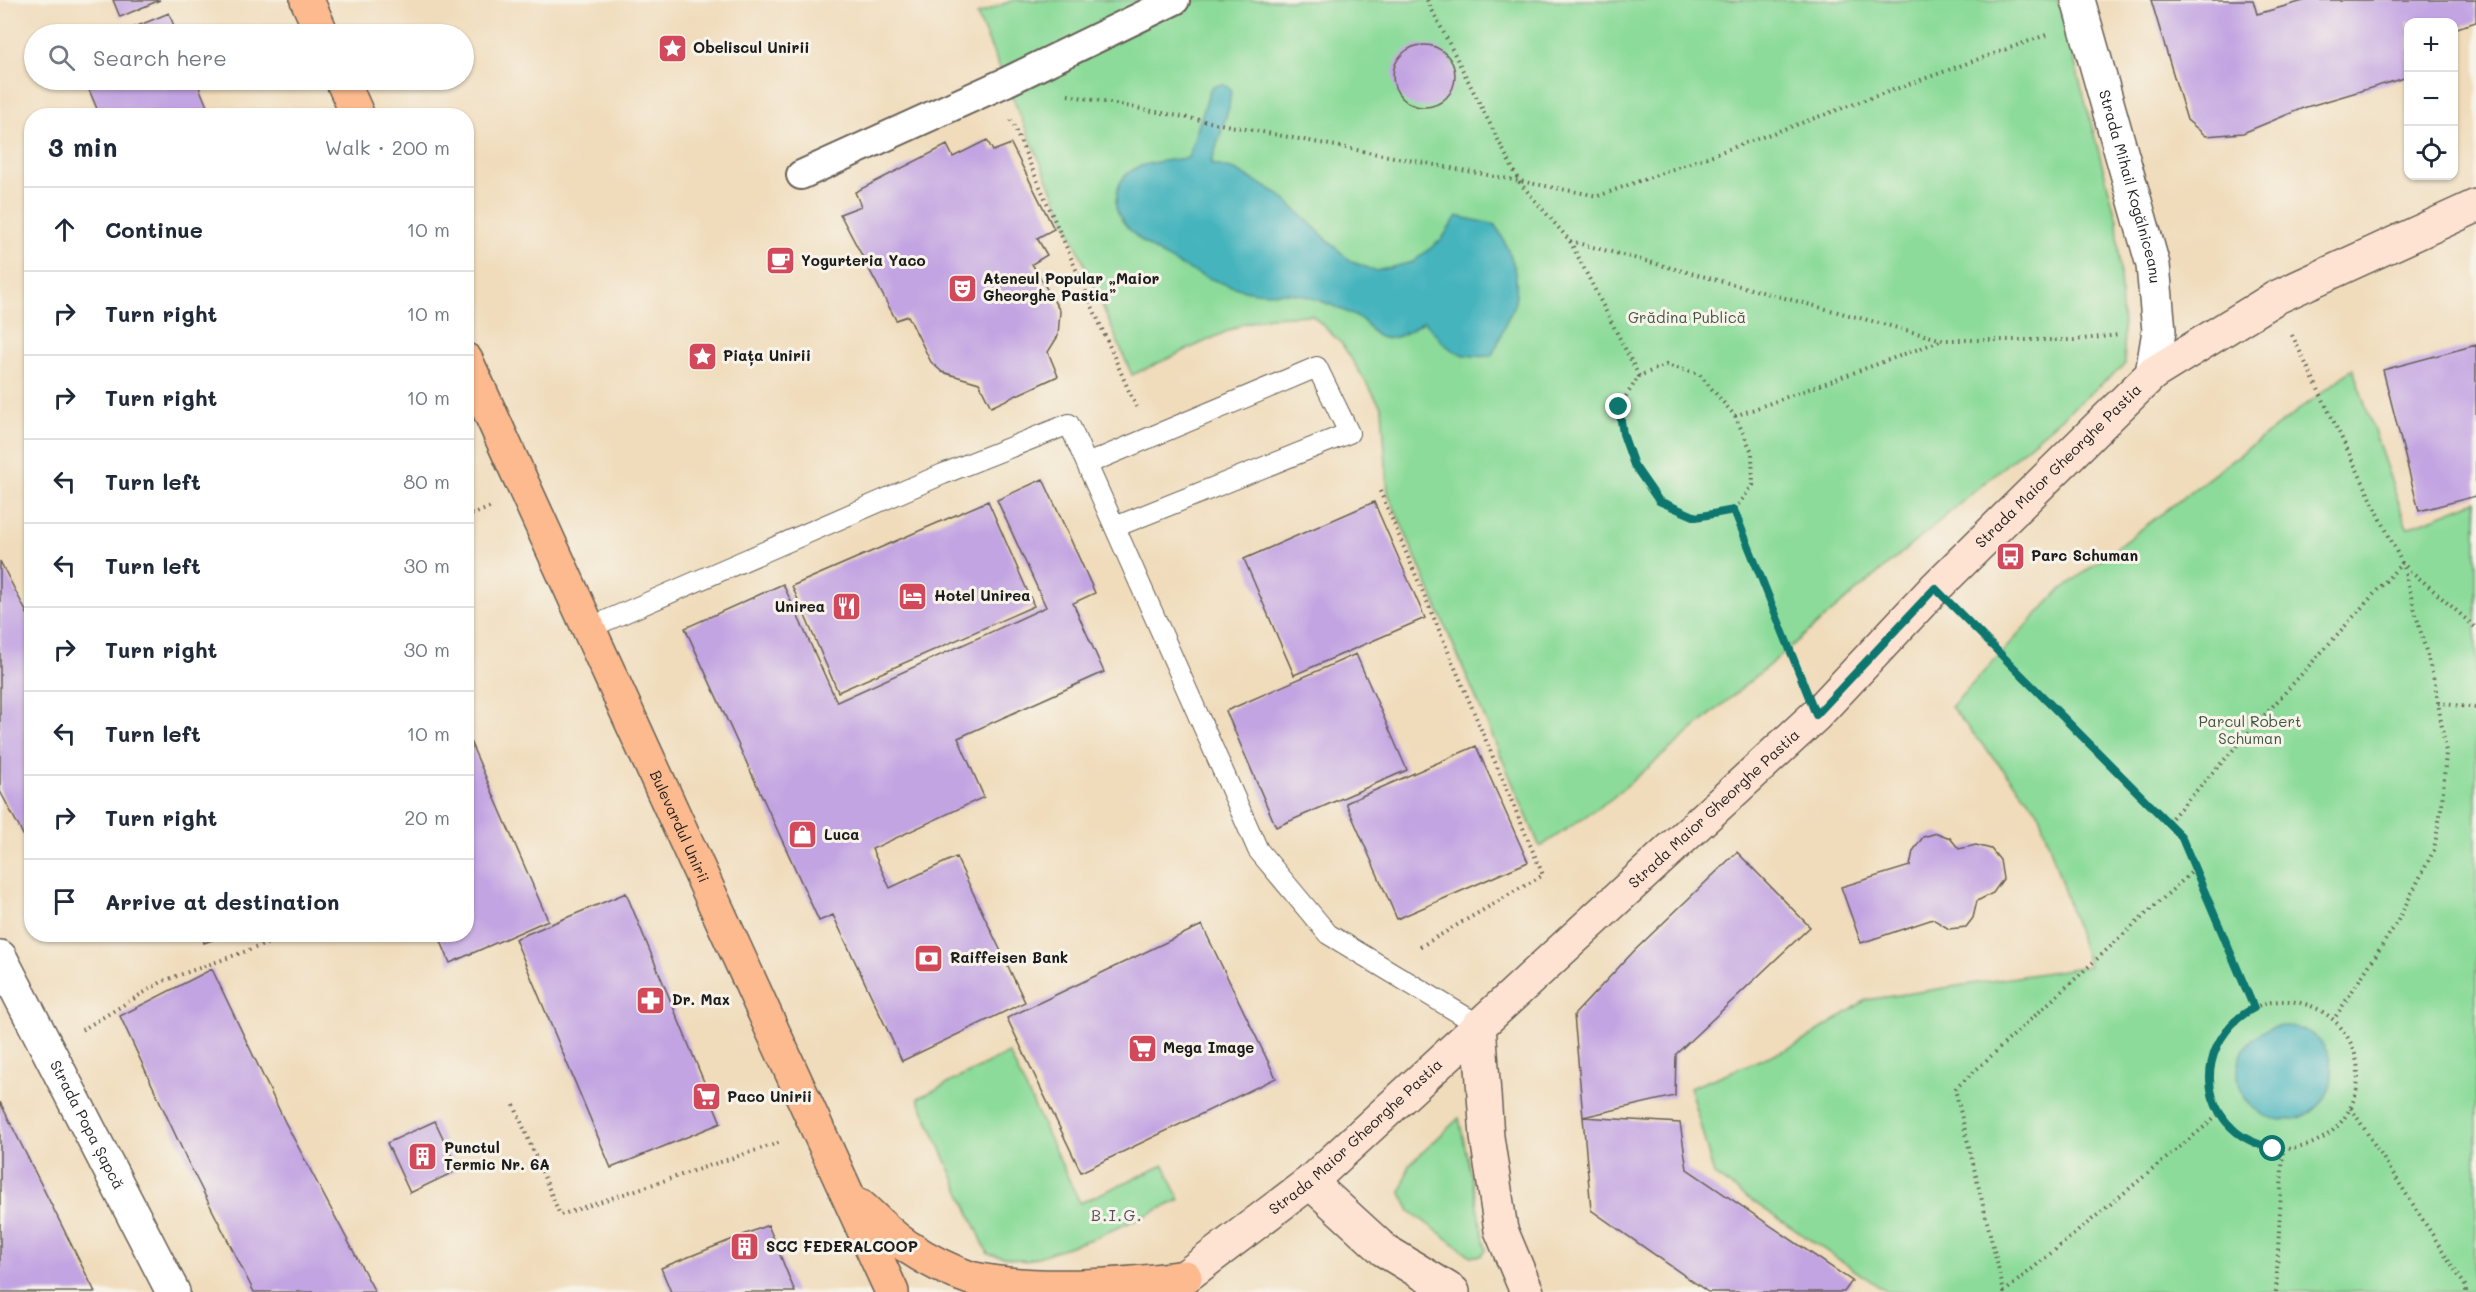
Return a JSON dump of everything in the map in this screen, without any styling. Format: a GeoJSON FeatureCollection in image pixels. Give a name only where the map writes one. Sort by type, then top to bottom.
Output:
{"type":"FeatureCollection","features":[{"type":"Feature","properties":{"kind":"main road"},"geometry":{"type":"LineString","coordinates":[[307,0],[318,24]]}},
{"type":"Feature","properties":{"kind":"main road"},"geometry":{"type":"LineString","coordinates":[[346,90],[354,108]]}},
{"type":"Feature","properties":{"kind":"main road","name":"Strada Maior Gheorghe Pastia"},"geometry":{"type":"LineString","coordinates":[[1176,1287],[1310,1182],[1816,715],[1935,588],[2152,374],[2275,298],[2476,206]]}},
{"type":"Feature","properties":{"kind":"main road","name":"Bulevardul Unirii"},"geometry":{"type":"LineString","coordinates":[[474,378],[892,1292]]}},
{"type":"Feature","properties":{"kind":"main road"},"geometry":{"type":"LineString","coordinates":[[1479,1025],[1487,1137],[1501,1230],[1527,1292]]}},
{"type":"Feature","properties":{"kind":"main road"},"geometry":{"type":"LineString","coordinates":[[1310,1182],[1384,1250],[1453,1292]]}},
{"type":"Feature","properties":{"kind":"main road"},"geometry":{"type":"LineString","coordinates":[[851,1198],[907,1247],[970,1278],[1001,1285],[1042,1289],[1176,1287]]}},
{"type":"Feature","properties":{"kind":"street"},"geometry":{"type":"LineString","coordinates":[[801,175],[1001,84],[1174,0]]}},
{"type":"Feature","properties":{"kind":"street","name":"Strada Mihail Kogălniceanu"},"geometry":{"type":"LineString","coordinates":[[2081,11],[2153,266],[2159,331],[2152,374]]}},
{"type":"Feature","properties":{"kind":"street","name":"Strada Popa Șapcă"},"geometry":{"type":"LineString","coordinates":[[0,957],[173,1292]]}},
{"type":"Feature","properties":{"kind":"lane"},"geometry":{"type":"LineString","coordinates":[[1087,464],[1317,367],[1349,433],[1115,527]]}},
{"type":"Feature","properties":{"kind":"lane"},"geometry":{"type":"LineString","coordinates":[[587,629],[943,474],[1069,424],[1258,850],[1328,934],[1479,1025]]}},
{"type":"Feature","properties":{"kind":"path"},"geometry":{"type":"LineString","coordinates":[[1427,0],[1520,183],[1570,241],[1639,376]]}},
{"type":"Feature","properties":{"kind":"path"},"geometry":{"type":"LineString","coordinates":[[1064,94],[1520,183],[1598,196],[2081,11]]}},
{"type":"Feature","properties":{"kind":"path"},"geometry":{"type":"LineString","coordinates":[[1001,84],[1149,438]]}},
{"type":"Feature","properties":{"kind":"path"},"geometry":{"type":"LineString","coordinates":[[1570,241],[1943,340],[2074,340],[2159,331]]}},
{"type":"Feature","properties":{"kind":"path"},"geometry":{"type":"LineString","coordinates":[[2275,298],[2402,563],[2438,703],[2446,752],[2442,803],[2434,850],[2396,924],[2334,1019]]}},
{"type":"Feature","properties":{"kind":"path"},"geometry":{"type":"LineString","coordinates":[[1735,416],[1943,340]]}},
{"type":"Feature","properties":{"kind":"path"},"geometry":{"type":"LineString","coordinates":[[1666,365],[1699,374],[1735,416],[1752,452],[1753,485],[1734,510],[1696,517],[1659,501],[1634,465],[1623,434],[1619,407],[1639,376],[1666,365]]}},
{"type":"Feature","properties":{"kind":"path"},"geometry":{"type":"LineString","coordinates":[[1380,491],[1543,875],[1384,968]]}},
{"type":"Feature","properties":{"kind":"path"},"geometry":{"type":"LineString","coordinates":[[1734,510],[1816,715]]}},
{"type":"Feature","properties":{"kind":"path"},"geometry":{"type":"LineString","coordinates":[[2402,563],[2476,628]]}},
{"type":"Feature","properties":{"kind":"path"},"geometry":{"type":"LineString","coordinates":[[2168,822],[2402,563]]}},
{"type":"Feature","properties":{"kind":"path"},"geometry":{"type":"LineString","coordinates":[[1935,588],[2181,836],[2254,1008]]}},
{"type":"Feature","properties":{"kind":"path"},"geometry":{"type":"LineString","coordinates":[[2438,703],[2476,708]]}},
{"type":"Feature","properties":{"kind":"path"},"geometry":{"type":"LineString","coordinates":[[2195,869],[1955,1089],[2004,1292],[2221,1113]]}},
{"type":"Feature","properties":{"kind":"path"},"geometry":{"type":"LineString","coordinates":[[49,1051],[163,981],[272,942]]}},
{"type":"Feature","properties":{"kind":"path"},"geometry":{"type":"LineString","coordinates":[[2287,1001],[2312,1005],[2334,1019],[2350,1039],[2358,1062],[2358,1086],[2351,1108],[2338,1127],[2319,1142],[2296,1149],[2273,1149],[2250,1142],[2231,1128],[2221,1113],[2210,1083],[2212,1057],[2222,1034],[2239,1016],[2262,1004],[2287,1001]]}},
{"type":"Feature","properties":{"kind":"path"},"geometry":{"type":"LineString","coordinates":[[514,1105],[560,1215],[819,1129]]}},
{"type":"Feature","properties":{"kind":"path"},"geometry":{"type":"LineString","coordinates":[[2351,1108],[2466,1287],[2466,1292]]}},
{"type":"Feature","properties":{"kind":"path"},"geometry":{"type":"LineString","coordinates":[[2276,1292],[2283,1149]]}},
{"type":"Feature","properties":{"kind":"green space","name":"Grădina Publică"},"geometry":{"type":"Polygon","coordinates":[[[1013,0],[2058,0],[2117,220],[2125,364],[1611,799],[1540,847],[1388,493],[1382,408],[1342,344],[1312,315],[1269,317],[1243,324],[1132,375],[977,15],[1013,0]]]}},
{"type":"Feature","properties":{"kind":"green space","name":"Parcul Robert Schuman"},"geometry":{"type":"Polygon","coordinates":[[[2353,369],[2407,528],[2476,501],[2476,1231],[2472,1292],[1887,1292],[1714,1175],[1690,1088],[1797,1045],[1866,1000],[2089,966],[2038,811],[1951,707],[2058,592],[2353,369]]]}},
{"type":"Feature","properties":{"kind":"green space"},"geometry":{"type":"Polygon","coordinates":[[[1009,1053],[1080,1203],[1164,1165],[1180,1200],[1094,1238],[1026,1261],[988,1254],[918,1098],[1009,1053]]]}},
{"type":"Feature","properties":{"kind":"green space"},"geometry":{"type":"Polygon","coordinates":[[[1459,1118],[1486,1250],[1481,1256],[1471,1256],[1410,1211],[1401,1193],[1409,1165],[1459,1118]]]}},
{"type":"Feature","properties":{"kind":"water"},"geometry":{"type":"Polygon","coordinates":[[[1222,84],[1231,89],[1229,107],[1211,164],[1235,170],[1279,194],[1350,261],[1376,271],[1413,262],[1442,239],[1457,216],[1496,225],[1510,254],[1517,284],[1514,306],[1491,356],[1459,353],[1438,338],[1424,321],[1394,338],[1379,337],[1360,319],[1319,300],[1293,294],[1255,292],[1219,282],[1175,263],[1137,237],[1124,222],[1116,207],[1120,182],[1127,174],[1145,165],[1188,158],[1211,87],[1222,84]]]}},
{"type":"Feature","properties":{"kind":"water"},"geometry":{"type":"Polygon","coordinates":[[[2285,1026],[2303,1029],[2318,1040],[2329,1055],[2332,1073],[2329,1091],[2318,1106],[2303,1117],[2285,1120],[2267,1117],[2252,1106],[2241,1091],[2238,1073],[2241,1055],[2252,1040],[2267,1029],[2285,1026]]]}},
{"type":"Feature","properties":{"kind":"building"},"geometry":{"type":"Polygon","coordinates":[[[113,0],[160,0],[120,17],[113,0]]]}},
{"type":"Feature","properties":{"kind":"building"},"geometry":{"type":"Polygon","coordinates":[[[2151,0],[2253,0],[2257,14],[2307,0],[2476,0],[2476,22],[2458,28],[2458,18],[2404,18],[2404,78],[2303,108],[2243,133],[2206,136],[2187,120],[2151,0]]]}},
{"type":"Feature","properties":{"kind":"building"},"geometry":{"type":"Polygon","coordinates":[[[169,13],[173,24],[142,24],[169,13]]]}},
{"type":"Feature","properties":{"kind":"building"},"geometry":{"type":"Polygon","coordinates":[[[1418,45],[1430,45],[1446,54],[1453,64],[1455,76],[1453,88],[1446,98],[1430,107],[1418,107],[1407,102],[1398,93],[1393,82],[1393,70],[1398,59],[1407,50],[1418,45]]]}},
{"type":"Feature","properties":{"kind":"building"},"geometry":{"type":"Polygon","coordinates":[[[89,90],[200,90],[208,108],[97,108],[89,90]]]}},
{"type":"Feature","properties":{"kind":"building","name":"Ateneul Popular „Maior Gheorghe Pastia”"},"geometry":{"type":"Polygon","coordinates":[[[987,140],[993,151],[1011,144],[1054,229],[1037,238],[1047,255],[1032,264],[1060,311],[1058,336],[1048,352],[1058,376],[991,407],[979,383],[942,372],[931,362],[908,316],[896,320],[840,214],[861,206],[855,192],[947,145],[953,157],[987,140]]]}},
{"type":"Feature","properties":{"kind":"building"},"geometry":{"type":"Polygon","coordinates":[[[2476,345],[2476,496],[2419,511],[2383,370],[2476,345]]]}},
{"type":"Feature","properties":{"kind":"building"},"geometry":{"type":"Polygon","coordinates":[[[1043,479],[1095,593],[1073,603],[1104,672],[958,738],[984,797],[872,849],[890,888],[956,857],[1025,1002],[902,1061],[833,915],[819,921],[685,628],[783,584],[837,702],[1046,607],[997,500],[1043,479]]]}},
{"type":"Feature","properties":{"kind":"building","name":"Hotel Unirea"},"geometry":{"type":"Polygon","coordinates":[[[988,501],[1034,606],[838,692],[792,586],[988,501]]]}},
{"type":"Feature","properties":{"kind":"building"},"geometry":{"type":"Polygon","coordinates":[[[1374,502],[1425,618],[1294,675],[1244,559],[1374,502]]]}},
{"type":"Feature","properties":{"kind":"building"},"geometry":{"type":"Polygon","coordinates":[[[0,561],[24,608],[24,837],[0,791],[0,561]]]}},
{"type":"Feature","properties":{"kind":"building"},"geometry":{"type":"Polygon","coordinates":[[[1356,654],[1407,770],[1276,827],[1226,711],[1356,654]]]}},
{"type":"Feature","properties":{"kind":"building"},"geometry":{"type":"Polygon","coordinates":[[[1476,746],[1528,862],[1397,919],[1346,803],[1476,746]]]}},
{"type":"Feature","properties":{"kind":"building"},"geometry":{"type":"Polygon","coordinates":[[[474,750],[548,920],[450,963],[441,942],[474,942],[474,750]]]}},
{"type":"Feature","properties":{"kind":"building"},"geometry":{"type":"Polygon","coordinates":[[[1937,833],[1950,838],[1959,849],[1976,845],[1991,849],[2000,860],[2003,879],[1993,893],[1977,901],[1973,918],[1966,927],[1949,929],[1933,919],[1861,943],[1841,887],[1910,866],[1913,851],[1923,837],[1937,833]]]}},
{"type":"Feature","properties":{"kind":"building"},"geometry":{"type":"Polygon","coordinates":[[[1737,852],[1810,927],[1676,1054],[1675,1096],[1583,1117],[1574,1015],[1634,951],[1737,852]]]}},
{"type":"Feature","properties":{"kind":"building"},"geometry":{"type":"Polygon","coordinates":[[[626,893],[721,1123],[611,1168],[515,939],[626,893]]]}},
{"type":"Feature","properties":{"kind":"building","name":"Mega Image"},"geometry":{"type":"Polygon","coordinates":[[[1202,925],[1276,1078],[1081,1172],[1007,1018],[1202,925]]]}},
{"type":"Feature","properties":{"kind":"building"},"geometry":{"type":"Polygon","coordinates":[[[212,969],[285,1122],[375,1292],[254,1292],[189,1164],[120,1016],[212,969]]]}},
{"type":"Feature","properties":{"kind":"building"},"geometry":{"type":"Polygon","coordinates":[[[0,1102],[95,1292],[0,1292],[0,1102]]]}},
{"type":"Feature","properties":{"kind":"building"},"geometry":{"type":"Polygon","coordinates":[[[1583,1117],[1680,1123],[1687,1169],[1852,1281],[1844,1292],[1708,1292],[1591,1210],[1583,1117]]]}},
{"type":"Feature","properties":{"kind":"building","name":"Punctul Termic Nr. 6A"},"geometry":{"type":"Polygon","coordinates":[[[435,1121],[458,1170],[410,1193],[387,1143],[435,1121]]]}},
{"type":"Feature","properties":{"kind":"building","name":"SCC FEDERALCOOP"},"geometry":{"type":"Polygon","coordinates":[[[768,1225],[795,1292],[671,1292],[661,1268],[768,1225]]]}},
{"type":"Feature","properties":{"kind":"place","name":"Obeliscul Unirii"},"geometry":{"type":"Point","coordinates":[672,48]}},
{"type":"Feature","properties":{"kind":"place","name":"Yogurteria Yaco"},"geometry":{"type":"Point","coordinates":[780,261]}},
{"type":"Feature","properties":{"kind":"place","name":"Ateneul Popular „Maior Gheorghe Pastia”"},"geometry":{"type":"Point","coordinates":[962,288]}},
{"type":"Feature","properties":{"kind":"place","name":"Piața Unirii"},"geometry":{"type":"Point","coordinates":[702,356]}},
{"type":"Feature","properties":{"kind":"place","name":"Parc Schuman"},"geometry":{"type":"Point","coordinates":[2010,556]}},
{"type":"Feature","properties":{"kind":"place","name":"Hotel Unirea"},"geometry":{"type":"Point","coordinates":[913,596]}},
{"type":"Feature","properties":{"kind":"place","name":"Unirea"},"geometry":{"type":"Point","coordinates":[846,607]}},
{"type":"Feature","properties":{"kind":"place","name":"Luca"},"geometry":{"type":"Point","coordinates":[803,835]}},
{"type":"Feature","properties":{"kind":"place","name":"Raiffeisen Bank"},"geometry":{"type":"Point","coordinates":[929,958]}},
{"type":"Feature","properties":{"kind":"place","name":"Dr. Max"},"geometry":{"type":"Point","coordinates":[651,1000]}},
{"type":"Feature","properties":{"kind":"place","name":"Mega Image"},"geometry":{"type":"Point","coordinates":[1142,1048]}},
{"type":"Feature","properties":{"kind":"place","name":"Paco Unirii"},"geometry":{"type":"Point","coordinates":[706,1097]}},
{"type":"Feature","properties":{"kind":"place","name":"Punctul Termic Nr. 6A"},"geometry":{"type":"Point","coordinates":[423,1157]}},
{"type":"Feature","properties":{"kind":"place","name":"SCC FEDERALCOOP"},"geometry":{"type":"Point","coordinates":[745,1247]}},
{"type":"Feature","properties":{"kind":"district","name":"B.I.G."},"geometry":{"type":"Point","coordinates":[1117,1215]}},
{"type":"Feature","properties":{"kind":"route"},"geometry":{"type":"LineString","coordinates":[[1619,407],[1623,434],[1634,465],[1659,501],[1696,517],[1734,510],[1816,715],[1935,588],[2181,836],[2254,1008],[2239,1016],[2222,1034],[2212,1057],[2210,1083],[2217,1107],[2231,1128],[2250,1142],[2273,1149]]}}]}
